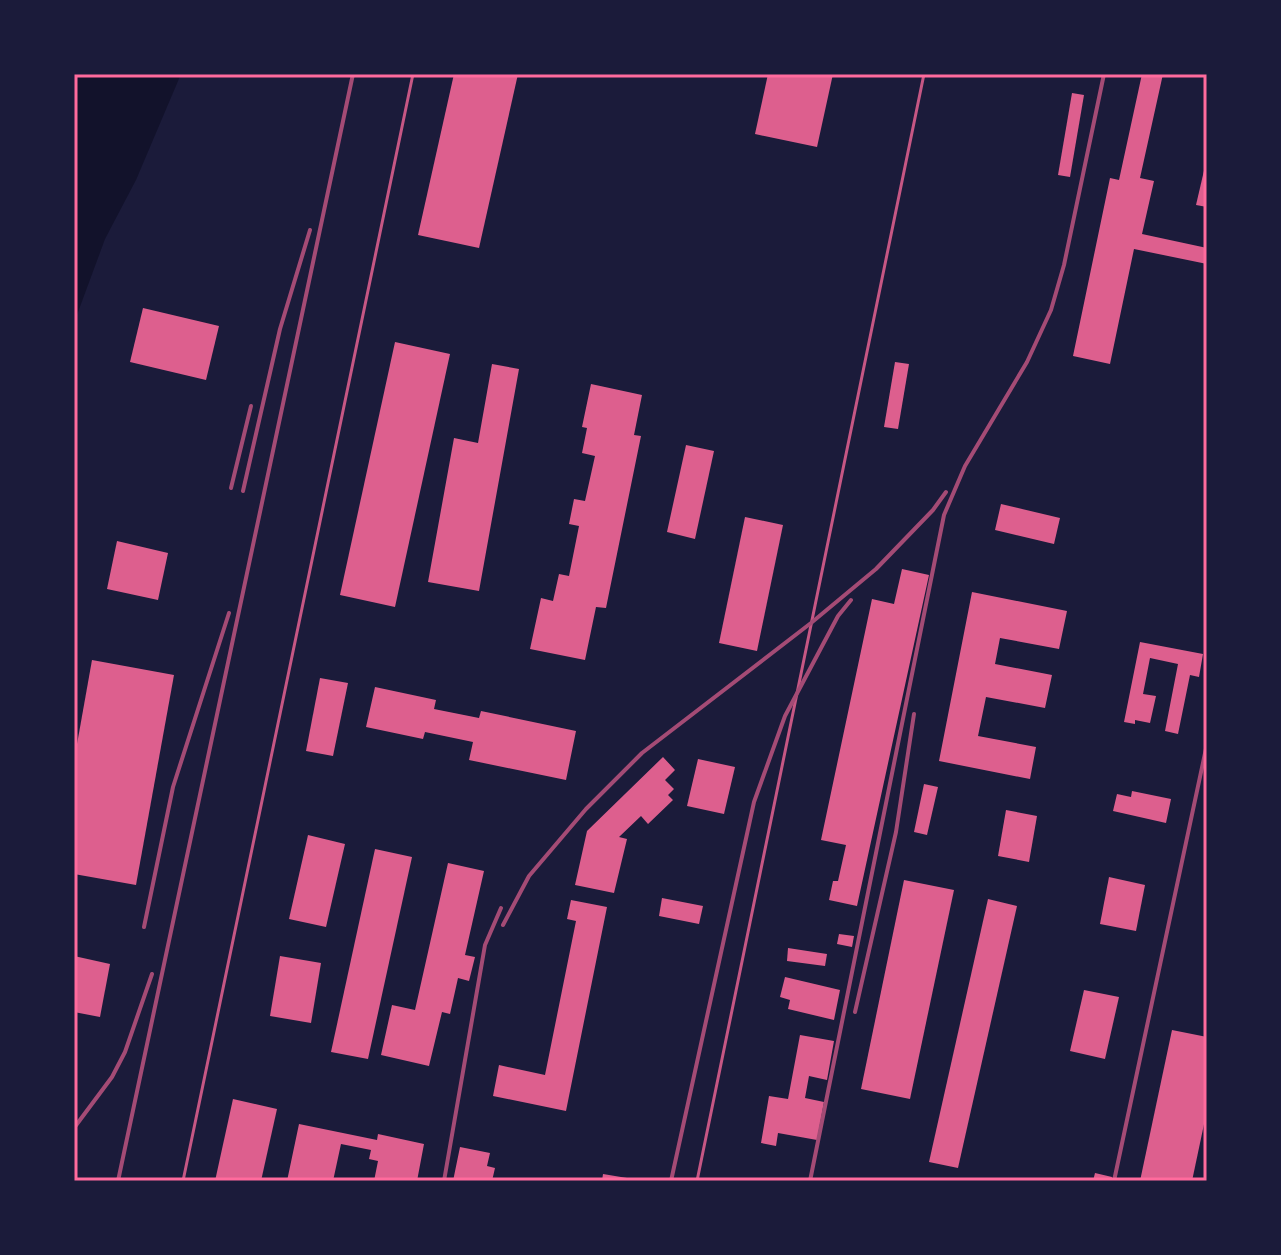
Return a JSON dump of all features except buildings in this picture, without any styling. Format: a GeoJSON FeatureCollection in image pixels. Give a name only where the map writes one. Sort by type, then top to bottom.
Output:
{"type":"FeatureCollection","features":[{"type":"Feature","properties":{"kind":"lane"},"geometry":{"type":"LineString","coordinates":[[183,1181],[413,74]]}},
{"type":"Feature","properties":{"kind":"lane"},"geometry":{"type":"LineString","coordinates":[[697,1181],[924,74]]}},
{"type":"Feature","properties":{"kind":"shaded area"},"geometry":{"type":"Polygon","coordinates":[[[74,74],[181,74],[136,180],[105,239],[74,323],[74,74]]]}},
{"type":"Feature","properties":{"kind":"railway"},"geometry":{"type":"LineString","coordinates":[[118,1181],[353,74]]}},
{"type":"Feature","properties":{"kind":"railway"},"geometry":{"type":"LineString","coordinates":[[810,1181],[944,515],[965,466],[1027,362],[1051,310],[1064,265],[1104,74]]}},
{"type":"Feature","properties":{"kind":"railway"},"geometry":{"type":"LineString","coordinates":[[243,491],[280,329],[310,230]]}},
{"type":"Feature","properties":{"kind":"railway"},"geometry":{"type":"LineString","coordinates":[[231,488],[251,406]]}},
{"type":"Feature","properties":{"kind":"railway"},"geometry":{"type":"LineString","coordinates":[[503,925],[529,876],[586,809],[642,753],[876,569],[933,510],[946,492]]}},
{"type":"Feature","properties":{"kind":"railway"},"geometry":{"type":"LineString","coordinates":[[671,1181],[754,802],[785,716],[838,616],[851,600]]}},
{"type":"Feature","properties":{"kind":"railway"},"geometry":{"type":"LineString","coordinates":[[144,927],[173,787],[229,613]]}},
{"type":"Feature","properties":{"kind":"railway"},"geometry":{"type":"LineString","coordinates":[[855,1012],[896,832],[914,714]]}},
{"type":"Feature","properties":{"kind":"railway"},"geometry":{"type":"LineString","coordinates":[[1114,1181],[1207,744]]}},
{"type":"Feature","properties":{"kind":"railway"},"geometry":{"type":"LineString","coordinates":[[444,1181],[485,945],[501,908]]}},
{"type":"Feature","properties":{"kind":"railway"},"geometry":{"type":"LineString","coordinates":[[74,1128],[112,1077],[125,1052],[152,974]]}}]}
